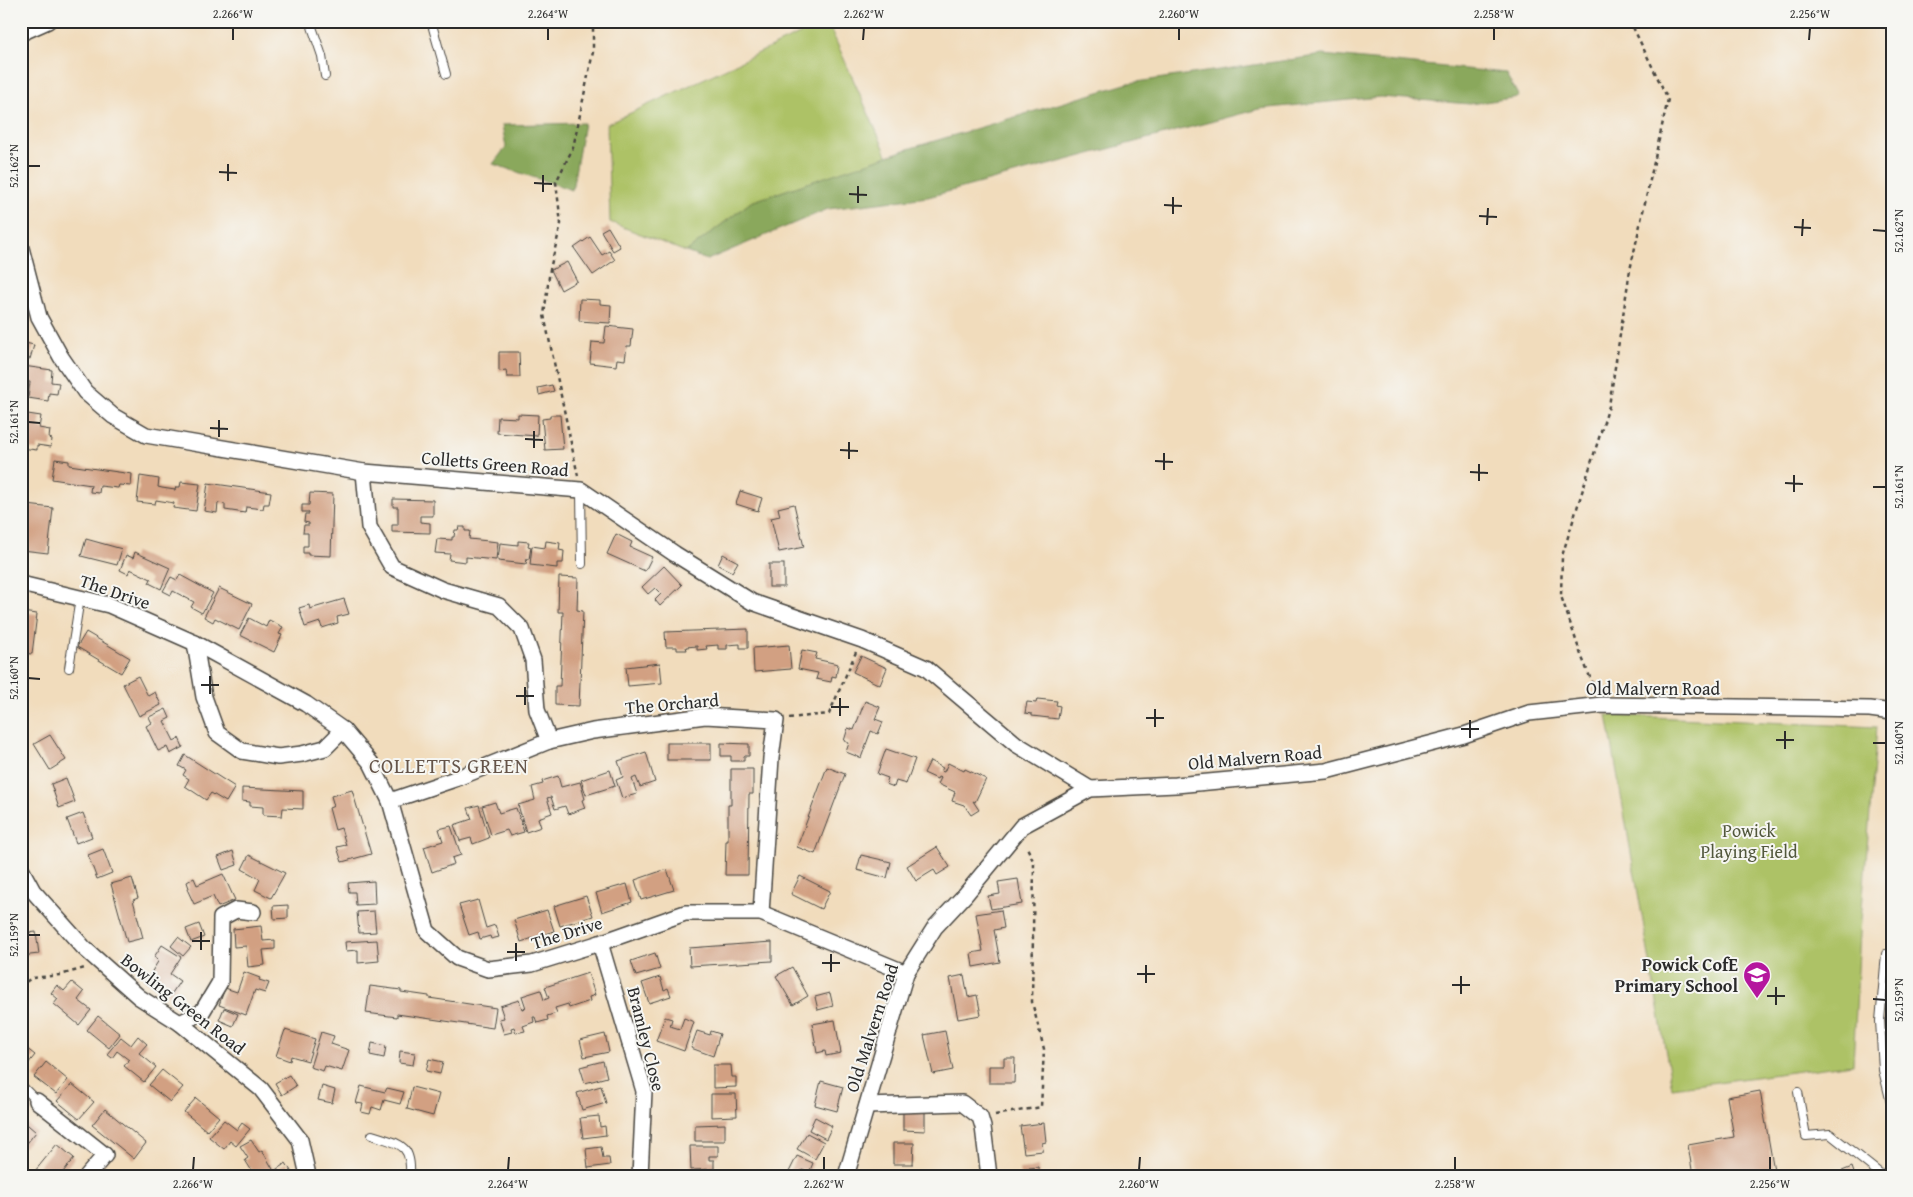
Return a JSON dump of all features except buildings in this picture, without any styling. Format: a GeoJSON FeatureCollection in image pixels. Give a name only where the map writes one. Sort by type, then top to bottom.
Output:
{"type":"FeatureCollection","features":[{"type":"Feature","properties":{"kind":"street"},"geometry":{"type":"LineString","coordinates":[[21,33],[48,21]]}},
{"type":"Feature","properties":{"kind":"street","name":"Colletts Green Road"},"geometry":{"type":"LineString","coordinates":[[21,248],[24,273],[39,317],[61,357],[85,392],[113,416],[146,435],[364,472],[581,490],[675,554],[752,602],[862,640],[926,668],[1016,744],[1090,789]]}},
{"type":"Feature","properties":{"kind":"street"},"geometry":{"type":"LineString","coordinates":[[364,472],[369,527],[392,567],[443,590],[499,606],[522,629],[533,660],[538,710],[549,741]]}},
{"type":"Feature","properties":{"kind":"street","name":"The Drive"},"geometry":{"type":"LineString","coordinates":[[21,584],[109,605],[195,643],[306,704],[343,730],[371,763],[390,801],[427,931],[457,958],[488,969],[532,964],[600,943],[685,913],[761,912],[906,973]]}},
{"type":"Feature","properties":{"kind":"street"},"geometry":{"type":"LineString","coordinates":[[195,643],[204,697],[217,733],[242,751],[278,757],[302,754],[324,748],[343,730]]}},
{"type":"Feature","properties":{"kind":"street","name":"Old Malvern Road"},"geometry":{"type":"LineString","coordinates":[[846,1176],[906,973],[935,927],[965,895],[1022,826],[1090,789],[1176,785],[1326,772],[1464,735],[1529,713],[1602,706],[1870,709],[1892,712]]}},
{"type":"Feature","properties":{"kind":"street","name":"The Orchard"},"geometry":{"type":"LineString","coordinates":[[390,801],[549,741],[592,731],[705,716],[776,720]]}},
{"type":"Feature","properties":{"kind":"street"},"geometry":{"type":"LineString","coordinates":[[761,912],[770,758],[776,720]]}},
{"type":"Feature","properties":{"kind":"street","name":"Bowling Green Road"},"geometry":{"type":"LineString","coordinates":[[21,869],[33,891],[84,948],[139,997],[180,1023],[261,1089],[300,1140],[307,1176]]}},
{"type":"Feature","properties":{"kind":"street"},"geometry":{"type":"LineString","coordinates":[[180,1023],[202,1012],[220,982],[221,918],[236,910],[253,912]]}},
{"type":"Feature","properties":{"kind":"street","name":"Bramley Close"},"geometry":{"type":"LineString","coordinates":[[600,943],[644,1091],[640,1176]]}},
{"type":"Feature","properties":{"kind":"street"},"geometry":{"type":"LineString","coordinates":[[37,1100],[105,1156],[88,1176]]}},
{"type":"Feature","properties":{"kind":"street"},"geometry":{"type":"LineString","coordinates":[[867,1106],[962,1103],[980,1117],[989,1176]]}},
{"type":"Feature","properties":{"kind":"lane"},"geometry":{"type":"LineString","coordinates":[[310,21],[322,56],[325,76]]}},
{"type":"Feature","properties":{"kind":"lane"},"geometry":{"type":"LineString","coordinates":[[431,21],[446,74]]}},
{"type":"Feature","properties":{"kind":"lane"},"geometry":{"type":"LineString","coordinates":[[581,490],[582,564]]}},
{"type":"Feature","properties":{"kind":"lane"},"geometry":{"type":"LineString","coordinates":[[69,668],[80,598]]}},
{"type":"Feature","properties":{"kind":"lane"},"geometry":{"type":"LineString","coordinates":[[1886,954],[1880,1021],[1883,1070],[1892,1107]]}},
{"type":"Feature","properties":{"kind":"lane"},"geometry":{"type":"LineString","coordinates":[[21,1085],[37,1100]]}},
{"type":"Feature","properties":{"kind":"lane"},"geometry":{"type":"LineString","coordinates":[[1798,1092],[1806,1136],[1830,1134],[1883,1176]]}},
{"type":"Feature","properties":{"kind":"lane"},"geometry":{"type":"LineString","coordinates":[[372,1134],[402,1145],[408,1152],[410,1176]]}},
{"type":"Feature","properties":{"kind":"path"},"geometry":{"type":"LineString","coordinates":[[581,490],[544,315],[550,268],[561,224],[556,182],[573,148],[593,52],[593,21]]}},
{"type":"Feature","properties":{"kind":"path"},"geometry":{"type":"LineString","coordinates":[[1602,706],[1581,655],[1561,596],[1562,556],[1609,406],[1630,270],[1668,99],[1630,21]]}},
{"type":"Feature","properties":{"kind":"path"},"geometry":{"type":"LineString","coordinates":[[776,720],[829,714],[862,640]]}},
{"type":"Feature","properties":{"kind":"path"},"geometry":{"type":"LineString","coordinates":[[980,1117],[1041,1107],[1044,1049],[1032,1002],[1034,863],[1026,847],[1022,826]]}},
{"type":"Feature","properties":{"kind":"path"},"geometry":{"type":"LineString","coordinates":[[21,988],[32,978],[60,975],[86,968],[96,959]]}},
{"type":"Feature","properties":{"kind":"green space"},"geometry":{"type":"Polygon","coordinates":[[[827,21],[888,157],[751,202],[686,252],[610,222],[607,124],[827,21]]]}},
{"type":"Feature","properties":{"kind":"green space"},"geometry":{"type":"Polygon","coordinates":[[[1323,55],[1506,73],[1519,97],[1470,104],[1380,97],[1259,109],[928,197],[828,209],[707,260],[686,252],[751,202],[911,148],[1129,83],[1323,55]]]}},
{"type":"Feature","properties":{"kind":"green space"},"geometry":{"type":"Polygon","coordinates":[[[584,123],[572,190],[493,164],[506,147],[502,125],[584,123]]]}},
{"type":"Feature","properties":{"kind":"green space","name":"Powick Playing Field"},"geometry":{"type":"Polygon","coordinates":[[[1607,715],[1877,727],[1860,933],[1853,1064],[1672,1088],[1607,715]]]}},
{"type":"Feature","properties":{"kind":"place","name":"Powick CofE Primary School"},"geometry":{"type":"Point","coordinates":[1757,999]}},
{"type":"Feature","properties":{"kind":"district","name":"COLLETTS GREEN"},"geometry":{"type":"Point","coordinates":[449,766]}}]}
